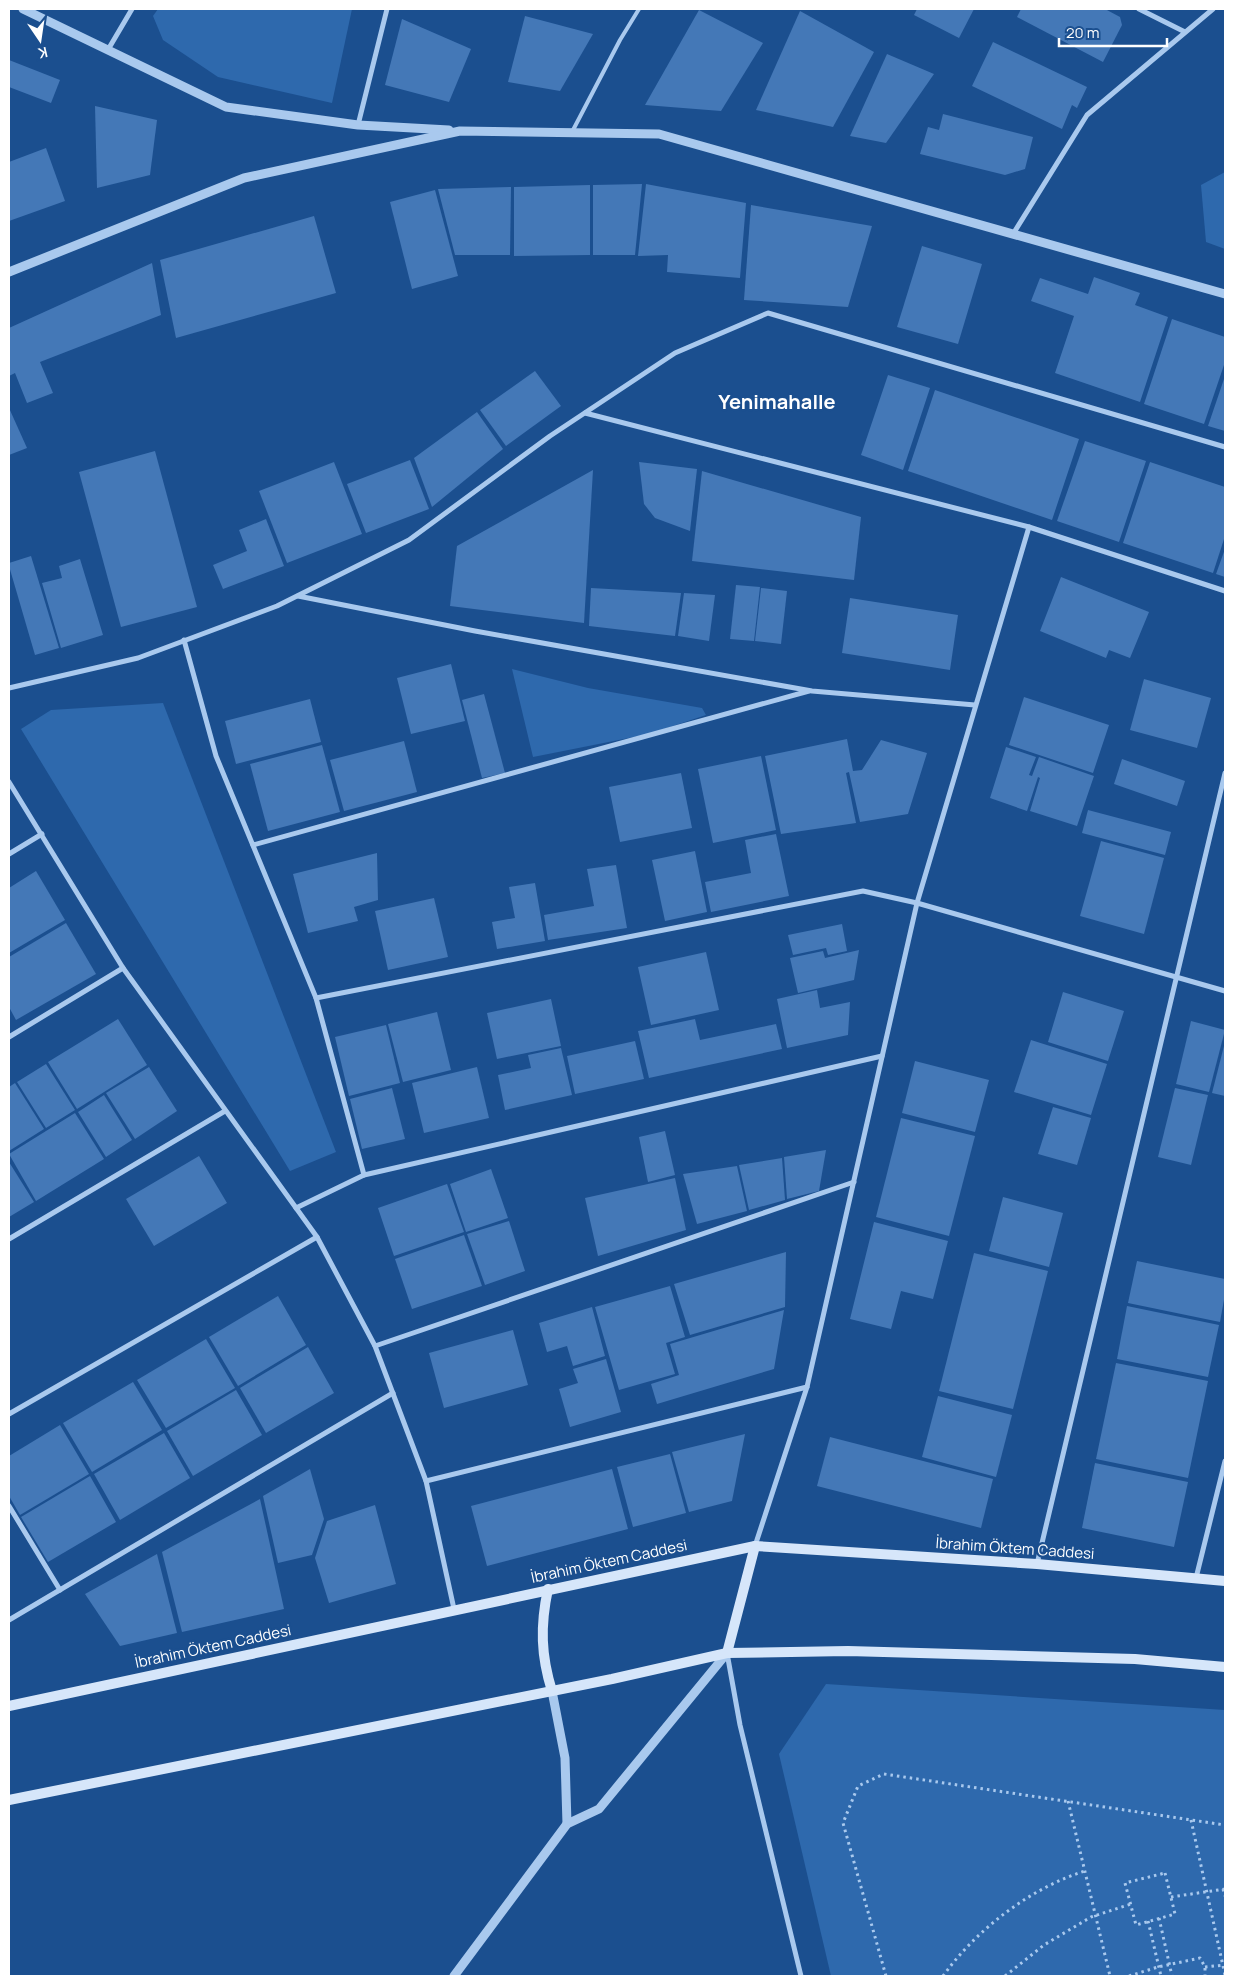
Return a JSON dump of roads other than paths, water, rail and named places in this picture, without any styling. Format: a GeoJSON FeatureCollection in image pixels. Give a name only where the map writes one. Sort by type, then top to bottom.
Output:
{"type":"FeatureCollection","features":[{"type":"Feature","properties":{"kind":"main road","name":"İbrahim Öktem Caddesi"},"geometry":{"type":"LineString","coordinates":[[9,1706],[454,1609],[755,1546],[1037,1564],[1225,1581]]}},
{"type":"Feature","properties":{"kind":"main road"},"geometry":{"type":"LineString","coordinates":[[727,1653],[755,1546]]}},
{"type":"Feature","properties":{"kind":"main road"},"geometry":{"type":"LineString","coordinates":[[548,1589],[541,1633],[542,1653],[552,1691]]}},
{"type":"Feature","properties":{"kind":"main road"},"geometry":{"type":"LineString","coordinates":[[9,1800],[552,1691],[727,1653],[858,1651],[1135,1659],[1225,1666]]}},
{"type":"Feature","properties":{"kind":"street"},"geometry":{"type":"LineString","coordinates":[[23,9],[109,48],[226,107],[358,126],[460,131],[659,134],[1225,294]]}},
{"type":"Feature","properties":{"kind":"street"},"geometry":{"type":"LineString","coordinates":[[109,48],[132,9]]}},
{"type":"Feature","properties":{"kind":"street"},"geometry":{"type":"LineString","coordinates":[[358,126],[387,9]]}},
{"type":"Feature","properties":{"kind":"street"},"geometry":{"type":"LineString","coordinates":[[1139,9],[1185,32]]}},
{"type":"Feature","properties":{"kind":"street"},"geometry":{"type":"LineString","coordinates":[[1013,234],[1087,115],[1213,9]]}},
{"type":"Feature","properties":{"kind":"street"},"geometry":{"type":"LineString","coordinates":[[9,272],[244,178],[460,131]]}},
{"type":"Feature","properties":{"kind":"street"},"geometry":{"type":"LineString","coordinates":[[9,688],[138,658],[277,606],[408,540],[586,412],[675,352],[768,313],[1225,448]]}},
{"type":"Feature","properties":{"kind":"street"},"geometry":{"type":"LineString","coordinates":[[586,412],[1029,527],[1225,591]]}},
{"type":"Feature","properties":{"kind":"street"},"geometry":{"type":"LineString","coordinates":[[755,1546],[807,1387],[917,903],[1029,527]]}},
{"type":"Feature","properties":{"kind":"street"},"geometry":{"type":"LineString","coordinates":[[297,595],[475,630],[812,691],[975,705]]}},
{"type":"Feature","properties":{"kind":"street"},"geometry":{"type":"LineString","coordinates":[[184,640],[216,756],[316,998],[364,1175]]}},
{"type":"Feature","properties":{"kind":"street"},"geometry":{"type":"LineString","coordinates":[[253,845],[812,691]]}},
{"type":"Feature","properties":{"kind":"street"},"geometry":{"type":"LineString","coordinates":[[1037,1564],[1225,773]]}},
{"type":"Feature","properties":{"kind":"street"},"geometry":{"type":"LineString","coordinates":[[9,782],[122,968],[316,1237],[375,1346],[426,1482],[454,1609]]}},
{"type":"Feature","properties":{"kind":"street"},"geometry":{"type":"LineString","coordinates":[[9,854],[42,834]]}},
{"type":"Feature","properties":{"kind":"street"},"geometry":{"type":"LineString","coordinates":[[316,998],[863,891],[917,903],[1225,991]]}},
{"type":"Feature","properties":{"kind":"street"},"geometry":{"type":"LineString","coordinates":[[9,1037],[122,968]]}},
{"type":"Feature","properties":{"kind":"street"},"geometry":{"type":"LineString","coordinates":[[296,1208],[364,1175],[882,1056]]}},
{"type":"Feature","properties":{"kind":"street"},"geometry":{"type":"LineString","coordinates":[[9,1239],[225,1111]]}},
{"type":"Feature","properties":{"kind":"street"},"geometry":{"type":"LineString","coordinates":[[375,1346],[854,1182]]}},
{"type":"Feature","properties":{"kind":"street"},"geometry":{"type":"LineString","coordinates":[[9,1414],[316,1237]]}},
{"type":"Feature","properties":{"kind":"street"},"geometry":{"type":"LineString","coordinates":[[426,1482],[807,1387]]}},
{"type":"Feature","properties":{"kind":"street"},"geometry":{"type":"LineString","coordinates":[[9,1620],[393,1393]]}},
{"type":"Feature","properties":{"kind":"street"},"geometry":{"type":"LineString","coordinates":[[1196,1578],[1225,1462]]}},
{"type":"Feature","properties":{"kind":"street"},"geometry":{"type":"LineString","coordinates":[[9,1506],[60,1590]]}},
{"type":"Feature","properties":{"kind":"street"},"geometry":{"type":"LineString","coordinates":[[454,1976],[567,1824],[599,1809],[727,1653]]}},
{"type":"Feature","properties":{"kind":"street"},"geometry":{"type":"LineString","coordinates":[[727,1653],[740,1725],[801,1976]]}},
{"type":"Feature","properties":{"kind":"street"},"geometry":{"type":"LineString","coordinates":[[552,1691],[565,1758],[567,1824]]}},
{"type":"Feature","properties":{"kind":"lane"},"geometry":{"type":"LineString","coordinates":[[572,132],[620,40],[639,9]]}},
{"type":"Feature","properties":{"kind":"district","name":"Yenimahalle"},"geometry":{"type":"Point","coordinates":[777,401]}}]}
